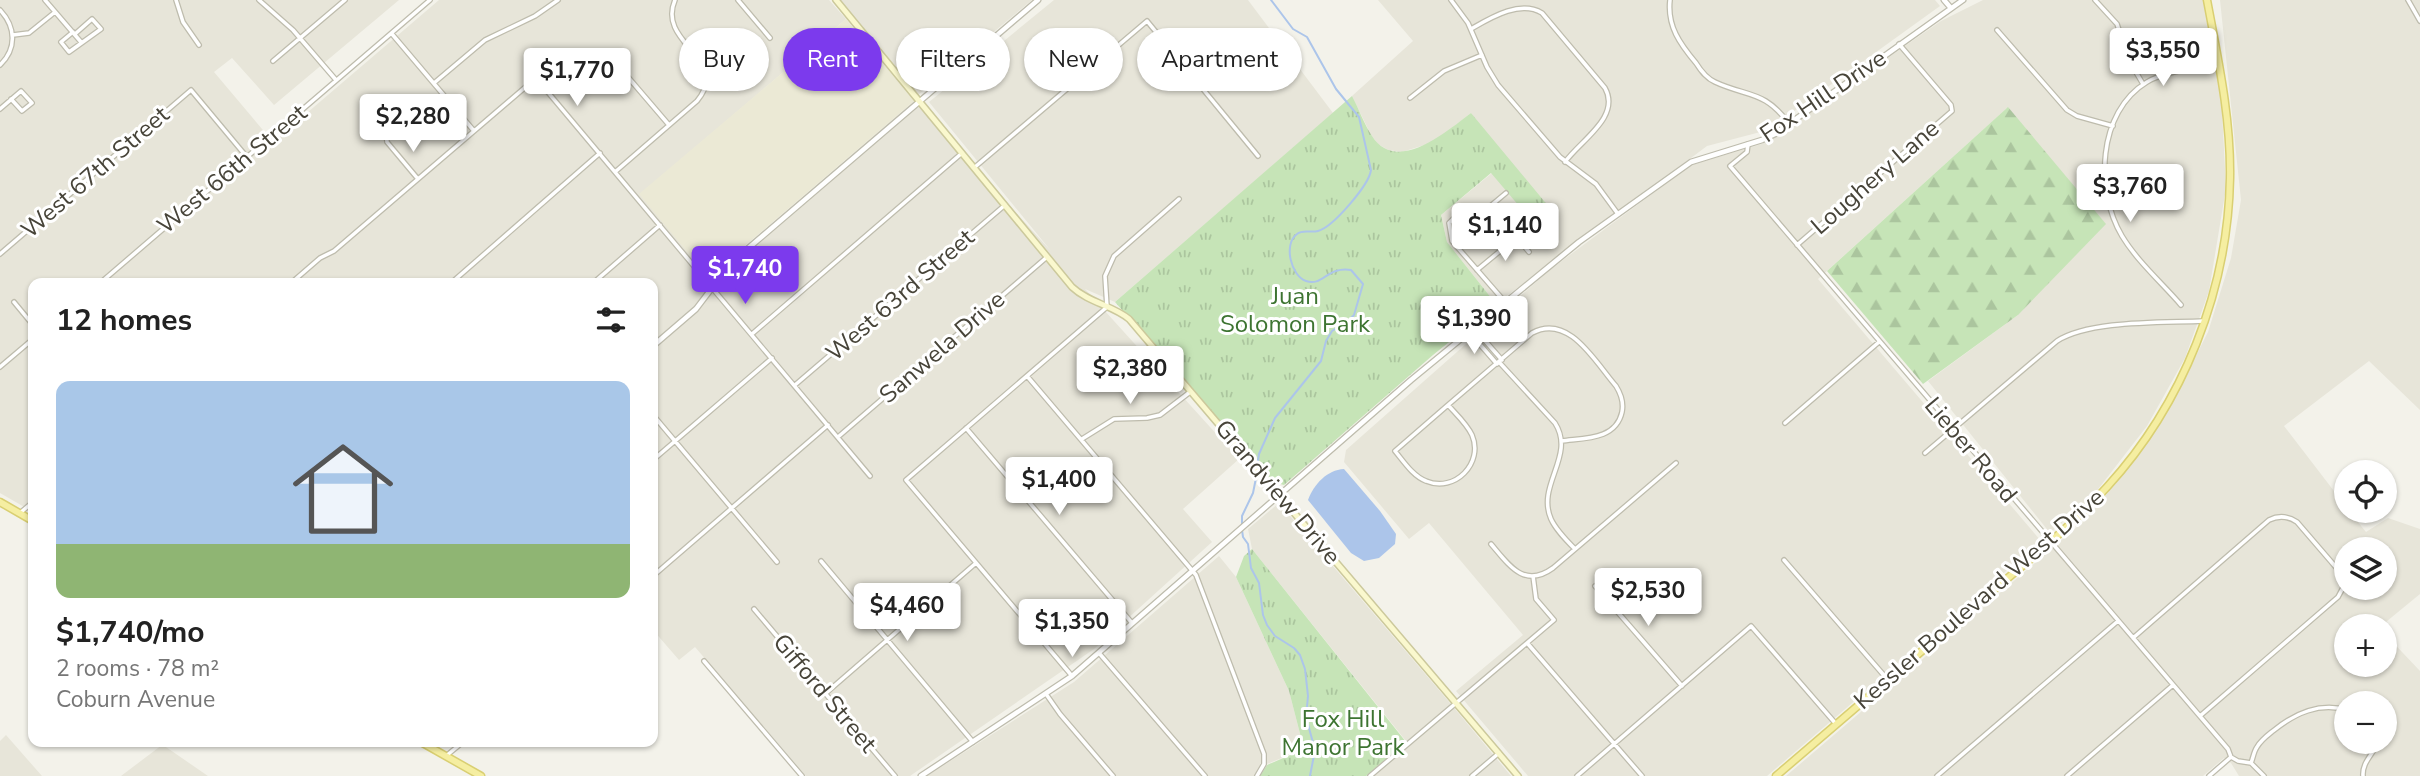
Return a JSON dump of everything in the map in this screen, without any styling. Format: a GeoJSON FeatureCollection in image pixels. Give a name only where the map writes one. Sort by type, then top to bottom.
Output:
{"type":"FeatureCollection","features":[{"type":"Feature","properties":{"kind":"main road","name":"Grandview Drive"},"geometry":{"type":"LineString","coordinates":[[836,0],[1077,292],[1129,319],[1518,776]]}},
{"type":"Feature","properties":{"kind":"main road","name":"Kessler Boulevard West Drive"},"geometry":{"type":"LineString","coordinates":[[1776,776],[2050,542],[2106,488],[2143,442],[2178,384],[2205,321],[2220,265],[2229,200],[2230,137],[2207,0]]}},
{"type":"Feature","properties":{"kind":"main road"},"geometry":{"type":"LineString","coordinates":[[0,502],[28,518]]}},
{"type":"Feature","properties":{"kind":"main road"},"geometry":{"type":"LineString","coordinates":[[430,747],[481,776]]}},
{"type":"Feature","properties":{"kind":"street"},"geometry":{"type":"LineString","coordinates":[[45,0],[81,41]]}},
{"type":"Feature","properties":{"kind":"street"},"geometry":{"type":"LineString","coordinates":[[176,0],[185,25],[199,45]]}},
{"type":"Feature","properties":{"kind":"street"},"geometry":{"type":"LineString","coordinates":[[258,0],[300,38],[337,80]]}},
{"type":"Feature","properties":{"kind":"street"},"geometry":{"type":"LineString","coordinates":[[274,61],[345,0]]}},
{"type":"Feature","properties":{"kind":"street","name":"West 66th Street"},"geometry":{"type":"LineString","coordinates":[[106,278],[430,0]]}},
{"type":"Feature","properties":{"kind":"street"},"geometry":{"type":"LineString","coordinates":[[434,83],[485,40],[535,16],[558,0]]}},
{"type":"Feature","properties":{"kind":"street"},"geometry":{"type":"LineString","coordinates":[[615,172],[700,98],[707,80],[702,62],[673,26],[671,13],[676,0]]}},
{"type":"Feature","properties":{"kind":"street"},"geometry":{"type":"LineString","coordinates":[[738,0],[770,38]]}},
{"type":"Feature","properties":{"kind":"street"},"geometry":{"type":"LineString","coordinates":[[658,342],[688,316],[731,263],[1038,0]]}},
{"type":"Feature","properties":{"kind":"street"},"geometry":{"type":"LineString","coordinates":[[1451,0],[1471,29],[1498,85],[1565,162],[1591,179],[1618,214]]}},
{"type":"Feature","properties":{"kind":"street"},"geometry":{"type":"LineString","coordinates":[[1671,0],[1671,19],[1676,37],[1705,75],[1716,82],[1761,98],[1789,124]]}},
{"type":"Feature","properties":{"kind":"street"},"geometry":{"type":"LineString","coordinates":[[1944,0],[1951,7]]}},
{"type":"Feature","properties":{"kind":"street","name":"Fox Hill Drive"},"geometry":{"type":"LineString","coordinates":[[921,776],[1072,676],[1471,329],[1618,214],[1691,162],[1775,134],[1963,0]]}},
{"type":"Feature","properties":{"kind":"street"},"geometry":{"type":"LineString","coordinates":[[2095,0],[2117,24],[2130,62],[2144,84]]}},
{"type":"Feature","properties":{"kind":"street"},"geometry":{"type":"LineString","coordinates":[[2409,0],[2420,21]]}},
{"type":"Feature","properties":{"kind":"street"},"geometry":{"type":"LineString","coordinates":[[1471,29],[1515,5],[1534,7],[1605,88],[1610,101],[1608,113],[1565,162]]}},
{"type":"Feature","properties":{"kind":"street"},"geometry":{"type":"LineString","coordinates":[[0,10],[8,21],[12,35],[10,53],[0,65]]}},
{"type":"Feature","properties":{"kind":"street"},"geometry":{"type":"LineString","coordinates":[[12,35],[29,33],[55,12]]}},
{"type":"Feature","properties":{"kind":"street"},"geometry":{"type":"LineString","coordinates":[[92,19],[101,29],[88,40],[81,41],[69,52],[61,43],[92,19]]}},
{"type":"Feature","properties":{"kind":"street"},"geometry":{"type":"LineString","coordinates":[[975,167],[1147,21],[1258,156]]}},
{"type":"Feature","properties":{"kind":"street"},"geometry":{"type":"LineString","coordinates":[[1997,30],[2067,110],[2078,117],[2113,126]]}},
{"type":"Feature","properties":{"kind":"street"},"geometry":{"type":"LineString","coordinates":[[392,33],[474,131]]}},
{"type":"Feature","properties":{"kind":"street","name":"Loughery Lane"},"geometry":{"type":"LineString","coordinates":[[1797,245],[1952,111],[1952,106],[1899,44]]}},
{"type":"Feature","properties":{"kind":"street"},"geometry":{"type":"LineString","coordinates":[[1410,98],[1444,71],[1482,55]]}},
{"type":"Feature","properties":{"kind":"street"},"geometry":{"type":"LineString","coordinates":[[610,56],[669,125]]}},
{"type":"Feature","properties":{"kind":"street"},"geometry":{"type":"LineString","coordinates":[[2181,306],[2125,240],[2113,217],[2105,175],[2105,158],[2113,126],[2122,106],[2144,84],[2159,76],[2219,65]]}},
{"type":"Feature","properties":{"kind":"street"},"geometry":{"type":"LineString","coordinates":[[297,278],[320,258],[334,251],[536,78],[870,476]]}},
{"type":"Feature","properties":{"kind":"street","name":"West 67th Street"},"geometry":{"type":"LineString","coordinates":[[0,254],[191,90],[246,157]]}},
{"type":"Feature","properties":{"kind":"street"},"geometry":{"type":"LineString","coordinates":[[0,109],[11,99],[21,91],[32,103],[22,111],[11,99]]}},
{"type":"Feature","properties":{"kind":"street"},"geometry":{"type":"LineString","coordinates":[[387,134],[387,142],[418,179]]}},
{"type":"Feature","properties":{"kind":"street","name":"Lieber Road"},"geometry":{"type":"LineString","coordinates":[[1748,144],[1747,152],[1730,166],[2228,749],[2231,757]]}},
{"type":"Feature","properties":{"kind":"street"},"geometry":{"type":"LineString","coordinates":[[457,278],[600,153]]}},
{"type":"Feature","properties":{"kind":"street"},"geometry":{"type":"LineString","coordinates":[[752,334],[962,153]]}},
{"type":"Feature","properties":{"kind":"street"},"geometry":{"type":"LineString","coordinates":[[1505,302],[1451,240],[1450,221],[1454,218],[1477,217],[1506,193]]}},
{"type":"Feature","properties":{"kind":"street"},"geometry":{"type":"LineString","coordinates":[[1072,676],[906,480],[1107,307],[1105,276],[1114,256],[1179,199]]}},
{"type":"Feature","properties":{"kind":"street","name":"West 63rd Street"},"geometry":{"type":"LineString","coordinates":[[795,385],[1005,205]]}},
{"type":"Feature","properties":{"kind":"street"},"geometry":{"type":"LineString","coordinates":[[1504,223],[1529,252]]}},
{"type":"Feature","properties":{"kind":"street"},"geometry":{"type":"LineString","coordinates":[[599,278],[660,225]]}},
{"type":"Feature","properties":{"kind":"street"},"geometry":{"type":"LineString","coordinates":[[1477,270],[1517,237]]}},
{"type":"Feature","properties":{"kind":"street","name":"Sanwela Drive"},"geometry":{"type":"LineString","coordinates":[[838,437],[1047,257]]}},
{"type":"Feature","properties":{"kind":"street"},"geometry":{"type":"LineString","coordinates":[[14,302],[28,319]]}},
{"type":"Feature","properties":{"kind":"street"},"geometry":{"type":"LineString","coordinates":[[1926,453],[2057,341],[2072,333],[2096,327],[2205,321]]}},
{"type":"Feature","properties":{"kind":"street"},"geometry":{"type":"LineString","coordinates":[[1448,405],[1470,433],[1474,456],[1459,478],[1433,484],[1417,475],[1395,451],[1448,405],[1535,332],[1545,327],[1558,328],[1574,337],[1616,386],[1623,407],[1614,428],[1598,436],[1562,441]]}},
{"type":"Feature","properties":{"kind":"street"},"geometry":{"type":"LineString","coordinates":[[1471,329],[1555,423],[1562,441],[1561,456],[1548,489],[1547,505],[1553,523],[1575,550]]}},
{"type":"Feature","properties":{"kind":"street"},"geometry":{"type":"LineString","coordinates":[[1785,424],[1879,342]]}},
{"type":"Feature","properties":{"kind":"street"},"geometry":{"type":"LineString","coordinates":[[0,368],[28,344]]}},
{"type":"Feature","properties":{"kind":"street"},"geometry":{"type":"LineString","coordinates":[[658,456],[772,358]]}},
{"type":"Feature","properties":{"kind":"street"},"geometry":{"type":"LineString","coordinates":[[1027,376],[1192,570],[1265,758],[1256,776]]}},
{"type":"Feature","properties":{"kind":"street"},"geometry":{"type":"LineString","coordinates":[[1082,439],[1114,419],[1160,415],[1192,390]]}},
{"type":"Feature","properties":{"kind":"street"},"geometry":{"type":"LineString","coordinates":[[658,421],[777,562]]}},
{"type":"Feature","properties":{"kind":"street"},"geometry":{"type":"LineString","coordinates":[[658,572],[828,425]]}},
{"type":"Feature","properties":{"kind":"street"},"geometry":{"type":"LineString","coordinates":[[966,428],[1132,623]]}},
{"type":"Feature","properties":{"kind":"street"},"geometry":{"type":"LineString","coordinates":[[1491,544],[1515,571],[1533,576],[1551,570],[1676,463]]}},
{"type":"Feature","properties":{"kind":"street"},"geometry":{"type":"LineString","coordinates":[[20,513],[28,506]]}},
{"type":"Feature","properties":{"kind":"street"},"geometry":{"type":"LineString","coordinates":[[2133,638],[2271,519],[2286,517],[2297,522],[2342,574],[2344,588],[2338,597],[2200,716]]}},
{"type":"Feature","properties":{"kind":"street"},"geometry":{"type":"LineString","coordinates":[[1784,560],[1888,680]]}},
{"type":"Feature","properties":{"kind":"street"},"geometry":{"type":"LineString","coordinates":[[821,561],[973,741]]}},
{"type":"Feature","properties":{"kind":"street"},"geometry":{"type":"LineString","coordinates":[[825,693],[976,563]]}},
{"type":"Feature","properties":{"kind":"street"},"geometry":{"type":"LineString","coordinates":[[1370,776],[1554,621],[1536,599],[1533,576]]}},
{"type":"Feature","properties":{"kind":"street"},"geometry":{"type":"LineString","coordinates":[[1595,586],[1682,686]]}},
{"type":"Feature","properties":{"kind":"street","name":"Gifford Street"},"geometry":{"type":"LineString","coordinates":[[754,609],[895,776]]}},
{"type":"Feature","properties":{"kind":"street"},"geometry":{"type":"LineString","coordinates":[[1940,775],[2118,621]]}},
{"type":"Feature","properties":{"kind":"street"},"geometry":{"type":"LineString","coordinates":[[1577,776],[1751,626],[1836,724]]}},
{"type":"Feature","properties":{"kind":"street"},"geometry":{"type":"LineString","coordinates":[[1528,644],[1642,776]]}},
{"type":"Feature","properties":{"kind":"street"},"geometry":{"type":"LineString","coordinates":[[1099,653],[1205,776]]}},
{"type":"Feature","properties":{"kind":"street"},"geometry":{"type":"LineString","coordinates":[[704,661],[802,776]]}},
{"type":"Feature","properties":{"kind":"street"},"geometry":{"type":"LineString","coordinates":[[2067,776],[2173,685]]}},
{"type":"Feature","properties":{"kind":"street"},"geometry":{"type":"LineString","coordinates":[[1046,693],[1060,714],[1113,776]]}},
{"type":"Feature","properties":{"kind":"street"},"geometry":{"type":"LineString","coordinates":[[2251,763],[2261,741],[2297,715],[2320,707],[2334,707]]}},
{"type":"Feature","properties":{"kind":"street"},"geometry":{"type":"LineString","coordinates":[[446,756],[457,747]]}},
{"type":"Feature","properties":{"kind":"street"},"geometry":{"type":"LineString","coordinates":[[1472,776],[1499,753]]}},
{"type":"Feature","properties":{"kind":"street"},"geometry":{"type":"LineString","coordinates":[[2363,776],[2365,763],[2371,754]]}},
{"type":"Feature","properties":{"kind":"street"},"geometry":{"type":"LineString","coordinates":[[2209,776],[2231,757],[2251,763],[2264,776]]}},
{"type":"Feature","properties":{"kind":"shaded area"},"geometry":{"type":"Polygon","coordinates":[[[0,0],[399,0],[274,105],[232,58],[214,72],[273,142],[439,0],[829,0],[846,19],[835,28],[783,28],[783,73],[769,84],[769,28],[679,28],[679,91],[761,91],[640,194],[713,279],[726,263],[914,101],[1051,251],[929,102],[942,91],[1010,91],[1010,36],[1054,0],[1248,0],[1269,28],[1137,28],[1137,91],[1302,91],[1302,72],[1333,113],[1115,302],[1085,289],[1239,459],[1183,509],[1212,542],[1094,649],[910,776],[806,776],[695,647],[679,660],[658,636],[658,278],[28,278],[28,509],[0,493],[0,0]]]}},
{"type":"Feature","properties":{"kind":"shaded area"},"geometry":{"type":"Polygon","coordinates":[[[840,0],[1032,0],[998,28],[896,28],[896,70],[882,52],[882,28],[862,28],[840,0]]]}},
{"type":"Feature","properties":{"kind":"shaded area"},"geometry":{"type":"Polygon","coordinates":[[[1378,0],[1935,0],[1940,6],[1768,130],[1707,146],[1496,304],[1447,242],[1441,215],[1492,173],[1531,220],[1471,113],[1434,142],[1402,152],[1388,150],[1378,144],[1371,135],[1352,96],[1413,41],[1378,0]]]}},
{"type":"Feature","properties":{"kind":"shaded area"},"geometry":{"type":"Polygon","coordinates":[[[1983,0],[2204,0],[2221,91],[2226,188],[2209,291],[2185,358],[2147,426],[2092,497],[2050,533],[1928,381],[2018,315],[2007,108],[1818,279],[2041,541],[1767,776],[1528,776],[1456,691],[1523,635],[1429,523],[1409,539],[1344,462],[1346,450],[1551,269],[1691,165],[1765,143],[1941,21],[1983,0]]]}},
{"type":"Feature","properties":{"kind":"shaded area"},"geometry":{"type":"Polygon","coordinates":[[[2220,0],[2420,0],[2420,410],[2369,361],[2284,426],[2334,491],[2334,523],[2359,523],[2366,532],[2380,523],[2397,521],[2420,529],[2420,594],[2396,614],[2334,614],[2334,677],[2397,677],[2397,647],[2420,671],[2420,776],[2239,776],[2231,763],[2224,758],[2203,776],[1786,776],[2084,521],[2126,471],[2174,399],[2208,332],[2231,258],[2241,200],[2220,0]]]}},
{"type":"Feature","properties":{"kind":"shaded area"},"geometry":{"type":"Polygon","coordinates":[[[846,19],[853,28],[835,28],[846,19]]]}},
{"type":"Feature","properties":{"kind":"shaded area"},"geometry":{"type":"Polygon","coordinates":[[[882,62],[896,79],[896,91],[906,91],[914,101],[726,262],[714,279],[709,278],[639,194],[761,91],[769,91],[769,84],[783,72],[783,91],[882,91],[882,62]]]}},
{"type":"Feature","properties":{"kind":"shaded area"},"geometry":{"type":"Polygon","coordinates":[[[1279,503],[1511,776],[1366,776],[1406,741],[1252,549],[1248,529],[1279,503]]]}},
{"type":"Feature","properties":{"kind":"shaded area"},"geometry":{"type":"Polygon","coordinates":[[[1219,556],[1236,577],[1289,691],[1304,749],[1267,764],[1260,776],[927,776],[1074,682],[1219,556]]]}},
{"type":"Feature","properties":{"kind":"shaded area"},"geometry":{"type":"Polygon","coordinates":[[[6,735],[42,776],[0,776],[0,741],[6,735]]]}},
{"type":"Feature","properties":{"kind":"shaded area"},"geometry":{"type":"Polygon","coordinates":[[[159,747],[166,747],[208,776],[121,776],[159,747]]]}},
{"type":"Feature","properties":{"kind":"green space","name":"Juan Solomon Park"},"geometry":{"type":"Polygon","coordinates":[[[1352,96],[1372,136],[1382,147],[1395,151],[1408,151],[1422,146],[1471,113],[1549,207],[1531,220],[1491,173],[1441,215],[1447,242],[1496,304],[1433,355],[1284,485],[1273,482],[1115,302],[1352,96]]]}},
{"type":"Feature","properties":{"kind":"green space"},"geometry":{"type":"Polygon","coordinates":[[[2008,107],[2106,224],[2018,315],[1923,384],[1827,271],[2008,107]]]}},
{"type":"Feature","properties":{"kind":"green space","name":"Fox Hill Manor Park"},"geometry":{"type":"Polygon","coordinates":[[[1252,549],[1406,742],[1366,776],[1260,776],[1267,765],[1304,749],[1289,691],[1236,577],[1244,556],[1252,549]]]}},
{"type":"Feature","properties":{"kind":"water"},"geometry":{"type":"Polygon","coordinates":[[[1344,469],[1396,534],[1395,544],[1379,558],[1364,561],[1351,553],[1308,500],[1322,479],[1332,472],[1344,469]]]}},
{"type":"Feature","properties":{"kind":"waterway"},"geometry":{"type":"LineString","coordinates":[[1257,467],[1259,454],[1275,418],[1321,361],[1326,341],[1332,331],[1354,315],[1363,284],[1351,270],[1336,271],[1317,281],[1306,281],[1293,267],[1290,245],[1299,233],[1325,228],[1341,214],[1364,185],[1371,170],[1359,117],[1336,89],[1307,37],[1293,29],[1271,0]]}},
{"type":"Feature","properties":{"kind":"waterway"},"geometry":{"type":"LineString","coordinates":[[1242,524],[1242,516],[1253,493],[1257,473]]}},
{"type":"Feature","properties":{"kind":"waterway"},"geometry":{"type":"LineString","coordinates":[[1242,530],[1248,544],[1251,568],[1259,583],[1267,625],[1275,636],[1294,648],[1305,669],[1308,696],[1306,717],[1315,750],[1310,776]]}}]}
